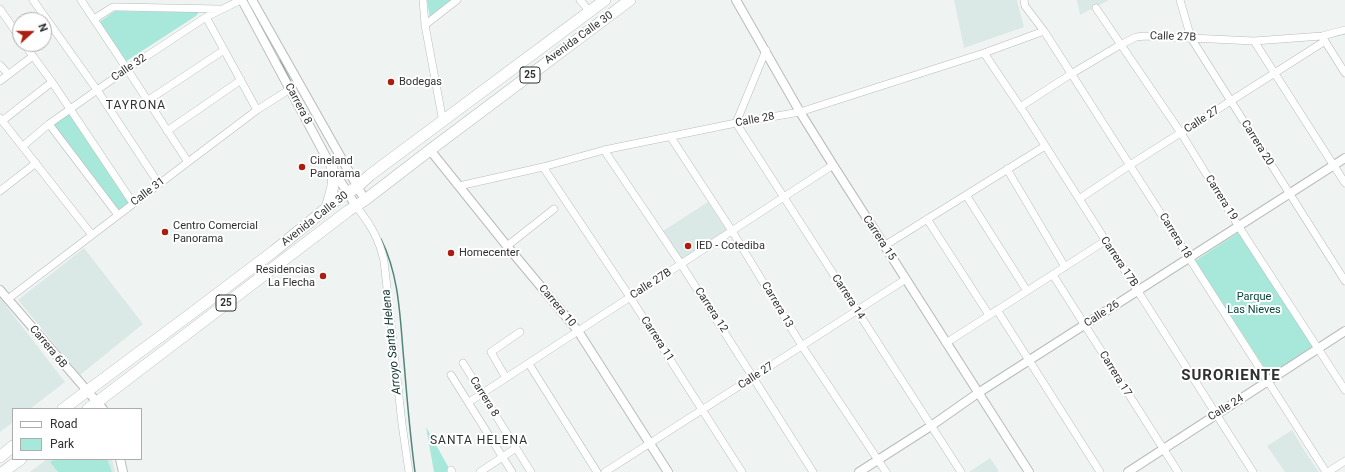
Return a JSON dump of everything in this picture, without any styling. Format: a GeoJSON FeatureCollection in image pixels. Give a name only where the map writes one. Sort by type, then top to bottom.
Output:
{"type":"FeatureCollection","features":[{"type":"Feature","properties":{"kind":"highway","name":"Avenida Calle 30"},"geometry":{"type":"LineString","coordinates":[[63,408],[206,302],[370,175],[605,0]]}},
{"type":"Feature","properties":{"kind":"highway","name":"Avenida Calle 30"},"geometry":{"type":"LineString","coordinates":[[100,406],[225,304],[630,0]]}},
{"type":"Feature","properties":{"kind":"highway"},"geometry":{"type":"LineString","coordinates":[[327,209],[333,188],[334,177],[332,168]]}},
{"type":"Feature","properties":{"kind":"highway"},"geometry":{"type":"LineString","coordinates":[[0,457],[12,447]]}},
{"type":"Feature","properties":{"kind":"highway"},"geometry":{"type":"LineString","coordinates":[[3,472],[20,460]]}},
{"type":"Feature","properties":{"kind":"street"},"geometry":{"type":"LineString","coordinates":[[33,0],[97,90],[159,184]]}},
{"type":"Feature","properties":{"kind":"street"},"geometry":{"type":"LineString","coordinates":[[80,0],[188,162]]}},
{"type":"Feature","properties":{"kind":"street","name":"Calle 32"},"geometry":{"type":"LineString","coordinates":[[23,146],[49,124],[127,69],[206,17],[242,0]]}},
{"type":"Feature","properties":{"kind":"street","name":"Carrera 8"},"geometry":{"type":"LineString","coordinates":[[242,0],[332,168],[352,190]]}},
{"type":"Feature","properties":{"kind":"street","name":"Carrera 8"},"geometry":{"type":"LineString","coordinates":[[252,0],[352,190],[361,203]]}},
{"type":"Feature","properties":{"kind":"street"},"geometry":{"type":"LineString","coordinates":[[423,0],[425,25],[443,122]]}},
{"type":"Feature","properties":{"kind":"street"},"geometry":{"type":"LineString","coordinates":[[425,25],[457,0]]}},
{"type":"Feature","properties":{"kind":"street"},"geometry":{"type":"LineString","coordinates":[[580,0],[590,12]]}},
{"type":"Feature","properties":{"kind":"street","name":"Carrera 15"},"geometry":{"type":"LineString","coordinates":[[736,0],[766,50],[800,112],[1029,472]]}},
{"type":"Feature","properties":{"kind":"street","name":"Carrera 18"},"geometry":{"type":"LineString","coordinates":[[1024,0],[1025,6],[1044,31],[1072,74],[1327,472]]}},
{"type":"Feature","properties":{"kind":"street","name":"Carrera 20"},"geometry":{"type":"LineString","coordinates":[[1180,0],[1191,38],[1345,281]]}},
{"type":"Feature","properties":{"kind":"street"},"geometry":{"type":"LineString","coordinates":[[94,20],[113,7],[222,9]]}},
{"type":"Feature","properties":{"kind":"street","name":"Carrera 19"},"geometry":{"type":"LineString","coordinates":[[1096,8],[1180,133],[1345,390]]}},
{"type":"Feature","properties":{"kind":"street"},"geometry":{"type":"LineString","coordinates":[[0,9],[12,26]]}},
{"type":"Feature","properties":{"kind":"street"},"geometry":{"type":"LineString","coordinates":[[206,17],[257,110]]}},
{"type":"Feature","properties":{"kind":"street","name":"Calle 27B"},"geometry":{"type":"LineString","coordinates":[[1020,107],[1120,45],[1136,37],[1146,36],[1254,41],[1323,39],[1345,30]]}},
{"type":"Feature","properties":{"kind":"street","name":"Calle 28"},"geometry":{"type":"LineString","coordinates":[[459,186],[543,167],[604,150],[736,123],[800,112],[984,53],[1044,31]]}},
{"type":"Feature","properties":{"kind":"street"},"geometry":{"type":"LineString","coordinates":[[1323,39],[1345,73]]}},
{"type":"Feature","properties":{"kind":"street","name":"Calle 27"},"geometry":{"type":"LineString","coordinates":[[1079,199],[1274,73],[1323,39]]}},
{"type":"Feature","properties":{"kind":"street"},"geometry":{"type":"LineString","coordinates":[[1254,41],[1345,183]]}},
{"type":"Feature","properties":{"kind":"street"},"geometry":{"type":"LineString","coordinates":[[147,101],[224,50]]}},
{"type":"Feature","properties":{"kind":"street"},"geometry":{"type":"LineString","coordinates":[[736,123],[766,50]]}},
{"type":"Feature","properties":{"kind":"street"},"geometry":{"type":"LineString","coordinates":[[30,52],[52,82],[133,203]]}},
{"type":"Feature","properties":{"kind":"street","name":"Carrera 17B"},"geometry":{"type":"LineString","coordinates":[[984,53],[1254,472]]}},
{"type":"Feature","properties":{"kind":"street"},"geometry":{"type":"LineString","coordinates":[[0,81],[33,56]]}},
{"type":"Feature","properties":{"kind":"street"},"geometry":{"type":"LineString","coordinates":[[0,65],[8,74]]}},
{"type":"Feature","properties":{"kind":"street"},"geometry":{"type":"LineString","coordinates":[[167,131],[241,80]]}},
{"type":"Feature","properties":{"kind":"street"},"geometry":{"type":"LineString","coordinates":[[52,82],[1,120],[92,235]]}},
{"type":"Feature","properties":{"kind":"street","name":"Calle 31"},"geometry":{"type":"LineString","coordinates":[[8,299],[257,110],[290,89]]}},
{"type":"Feature","properties":{"kind":"street","name":"Carrera 14"},"geometry":{"type":"LineString","coordinates":[[736,123],[960,472]]}},
{"type":"Feature","properties":{"kind":"street"},"geometry":{"type":"LineString","coordinates":[[49,124],[118,215]]}},
{"type":"Feature","properties":{"kind":"street","name":"Carrera 13"},"geometry":{"type":"LineString","coordinates":[[670,136],[732,231],[802,346],[886,472]]}},
{"type":"Feature","properties":{"kind":"street"},"geometry":{"type":"LineString","coordinates":[[884,246],[1045,146]]}},
{"type":"Feature","properties":{"kind":"street","name":"Carrera 10"},"geometry":{"type":"LineString","coordinates":[[430,150],[578,332],[668,472]]}},
{"type":"Feature","properties":{"kind":"street","name":"Carrera 12"},"geometry":{"type":"LineString","coordinates":[[604,150],[682,264],[813,472]]}},
{"type":"Feature","properties":{"kind":"street","name":"Calle 26"},"geometry":{"type":"LineString","coordinates":[[859,472],[931,426],[978,393],[1345,158]]}},
{"type":"Feature","properties":{"kind":"street"},"geometry":{"type":"LineString","coordinates":[[0,192],[36,163]]}},
{"type":"Feature","properties":{"kind":"street","name":"Calle 27B"},"geometry":{"type":"LineString","coordinates":[[469,402],[833,165]]}},
{"type":"Feature","properties":{"kind":"street","name":"Carrera 11"},"geometry":{"type":"LineString","coordinates":[[543,167],[630,297],[742,472]]}},
{"type":"Feature","properties":{"kind":"street"},"geometry":{"type":"LineString","coordinates":[[1007,170],[1065,267]]}},
{"type":"Feature","properties":{"kind":"street"},"geometry":{"type":"LineString","coordinates":[[966,195],[1027,290]]}},
{"type":"Feature","properties":{"kind":"street"},"geometry":{"type":"LineString","coordinates":[[361,203],[373,228],[384,261],[402,424],[409,472]]}},
{"type":"Feature","properties":{"kind":"street"},"geometry":{"type":"LineString","coordinates":[[507,246],[554,210]]}},
{"type":"Feature","properties":{"kind":"street"},"geometry":{"type":"LineString","coordinates":[[927,219],[989,315]]}},
{"type":"Feature","properties":{"kind":"street"},"geometry":{"type":"LineString","coordinates":[[946,342],[1105,241]]}},
{"type":"Feature","properties":{"kind":"street","name":"Carrera 17"},"geometry":{"type":"LineString","coordinates":[[1053,275],[1178,472]]}},
{"type":"Feature","properties":{"kind":"street","name":"Calle 27"},"geometry":{"type":"LineString","coordinates":[[605,472],[906,280]]}},
{"type":"Feature","properties":{"kind":"street","name":"Carrera 6B"},"geometry":{"type":"LineString","coordinates":[[0,290],[100,406]]}},
{"type":"Feature","properties":{"kind":"street"},"geometry":{"type":"LineString","coordinates":[[997,310],[1100,472]]}},
{"type":"Feature","properties":{"kind":"street","name":"Calle 24"},"geometry":{"type":"LineString","coordinates":[[1128,472],[1345,331]]}},
{"type":"Feature","properties":{"kind":"street"},"geometry":{"type":"LineString","coordinates":[[506,378],[491,354],[492,351],[520,332]]}},
{"type":"Feature","properties":{"kind":"street","name":"Carrera 8"},"geometry":{"type":"LineString","coordinates":[[463,363],[531,472]]}},
{"type":"Feature","properties":{"kind":"street"},"geometry":{"type":"LineString","coordinates":[[529,364],[597,472]]}},
{"type":"Feature","properties":{"kind":"street","name":"Carrera 8"},"geometry":{"type":"LineString","coordinates":[[451,375],[512,472]]}},
{"type":"Feature","properties":{"kind":"street"},"geometry":{"type":"LineString","coordinates":[[480,472],[516,448]]}},
{"type":"Feature","properties":{"kind":"street"},"geometry":{"type":"LineString","coordinates":[[120,460],[123,472]]}},
{"type":"Feature","properties":{"kind":"street"},"geometry":{"type":"LineString","coordinates":[[1327,472],[1345,461]]}},
{"type":"Feature","properties":{"kind":"shaded area"},"geometry":{"type":"Polygon","coordinates":[[[954,0],[1017,0],[1024,27],[964,48],[954,0]]]}},
{"type":"Feature","properties":{"kind":"shaded area"},"geometry":{"type":"Polygon","coordinates":[[[1077,0],[1109,0],[1080,15],[1077,0]]]}},
{"type":"Feature","properties":{"kind":"shaded area","name":"IED - Cotediba"},"geometry":{"type":"Polygon","coordinates":[[[708,202],[727,231],[682,261],[663,231],[708,202]]]}},
{"type":"Feature","properties":{"kind":"shaded area"},"geometry":{"type":"Polygon","coordinates":[[[84,248],[143,324],[80,375],[18,300],[84,248]]]}},
{"type":"Feature","properties":{"kind":"shaded area"},"geometry":{"type":"Polygon","coordinates":[[[0,298],[65,382],[31,408],[12,408],[12,423],[0,432],[0,298]]]}},
{"type":"Feature","properties":{"kind":"shaded area"},"geometry":{"type":"Polygon","coordinates":[[[1292,430],[1319,472],[1285,472],[1267,446],[1292,430]]]}},
{"type":"Feature","properties":{"kind":"shaded area"},"geometry":{"type":"Polygon","coordinates":[[[990,458],[999,471],[969,472],[990,458]]]}},
{"type":"Feature","properties":{"kind":"shaded area"},"geometry":{"type":"Polygon","coordinates":[[[46,460],[112,460],[115,472],[30,472],[46,460]]]}},
{"type":"Feature","properties":{"kind":"green space"},"geometry":{"type":"Polygon","coordinates":[[[427,0],[454,0],[430,19],[427,0]]]}},
{"type":"Feature","properties":{"kind":"green space"},"geometry":{"type":"Polygon","coordinates":[[[115,11],[199,12],[196,16],[125,62],[99,22],[115,11]]]}},
{"type":"Feature","properties":{"kind":"green space"},"geometry":{"type":"Polygon","coordinates":[[[69,110],[130,202],[118,213],[52,124],[69,110]]]}},
{"type":"Feature","properties":{"kind":"green space","name":"Parque Las Nieves"},"geometry":{"type":"Polygon","coordinates":[[[1239,232],[1313,346],[1269,375],[1195,261],[1239,232]]]}},
{"type":"Feature","properties":{"kind":"green space"},"geometry":{"type":"Polygon","coordinates":[[[426,427],[450,470],[446,472],[434,472],[426,427]]]}},
{"type":"Feature","properties":{"kind":"green space"},"geometry":{"type":"Polygon","coordinates":[[[54,460],[107,460],[112,472],[58,472],[50,462],[54,460]]]}},
{"type":"Feature","properties":{"kind":"waterway"},"geometry":{"type":"LineString","coordinates":[[280,60],[291,82]]}},
{"type":"Feature","properties":{"kind":"waterway","name":"Arroyo Santa Helena"},"geometry":{"type":"LineString","coordinates":[[381,239],[387,253],[396,284],[415,472]]}},
{"type":"Feature","properties":{"kind":"place","name":"Bodegas"},"geometry":{"type":"Point","coordinates":[391,82]}},
{"type":"Feature","properties":{"kind":"place","name":"Cineland Panorama"},"geometry":{"type":"Point","coordinates":[302,167]}},
{"type":"Feature","properties":{"kind":"place","name":"Centro Comercial Panorama"},"geometry":{"type":"Point","coordinates":[165,232]}},
{"type":"Feature","properties":{"kind":"place","name":"IED - Cotediba"},"geometry":{"type":"Point","coordinates":[688,246]}},
{"type":"Feature","properties":{"kind":"place","name":"Homecenter"},"geometry":{"type":"Point","coordinates":[451,253]}},
{"type":"Feature","properties":{"kind":"place","name":"Residencias La Flecha"},"geometry":{"type":"Point","coordinates":[323,276]}},
{"type":"Feature","properties":{"kind":"district","name":"TAYRONA"},"geometry":{"type":"Point","coordinates":[136,106]}},
{"type":"Feature","properties":{"kind":"district","name":"SURORIENTE"},"geometry":{"type":"Point","coordinates":[1231,376]}},
{"type":"Feature","properties":{"kind":"district","name":"SANTA HELENA"},"geometry":{"type":"Point","coordinates":[479,441]}}]}
